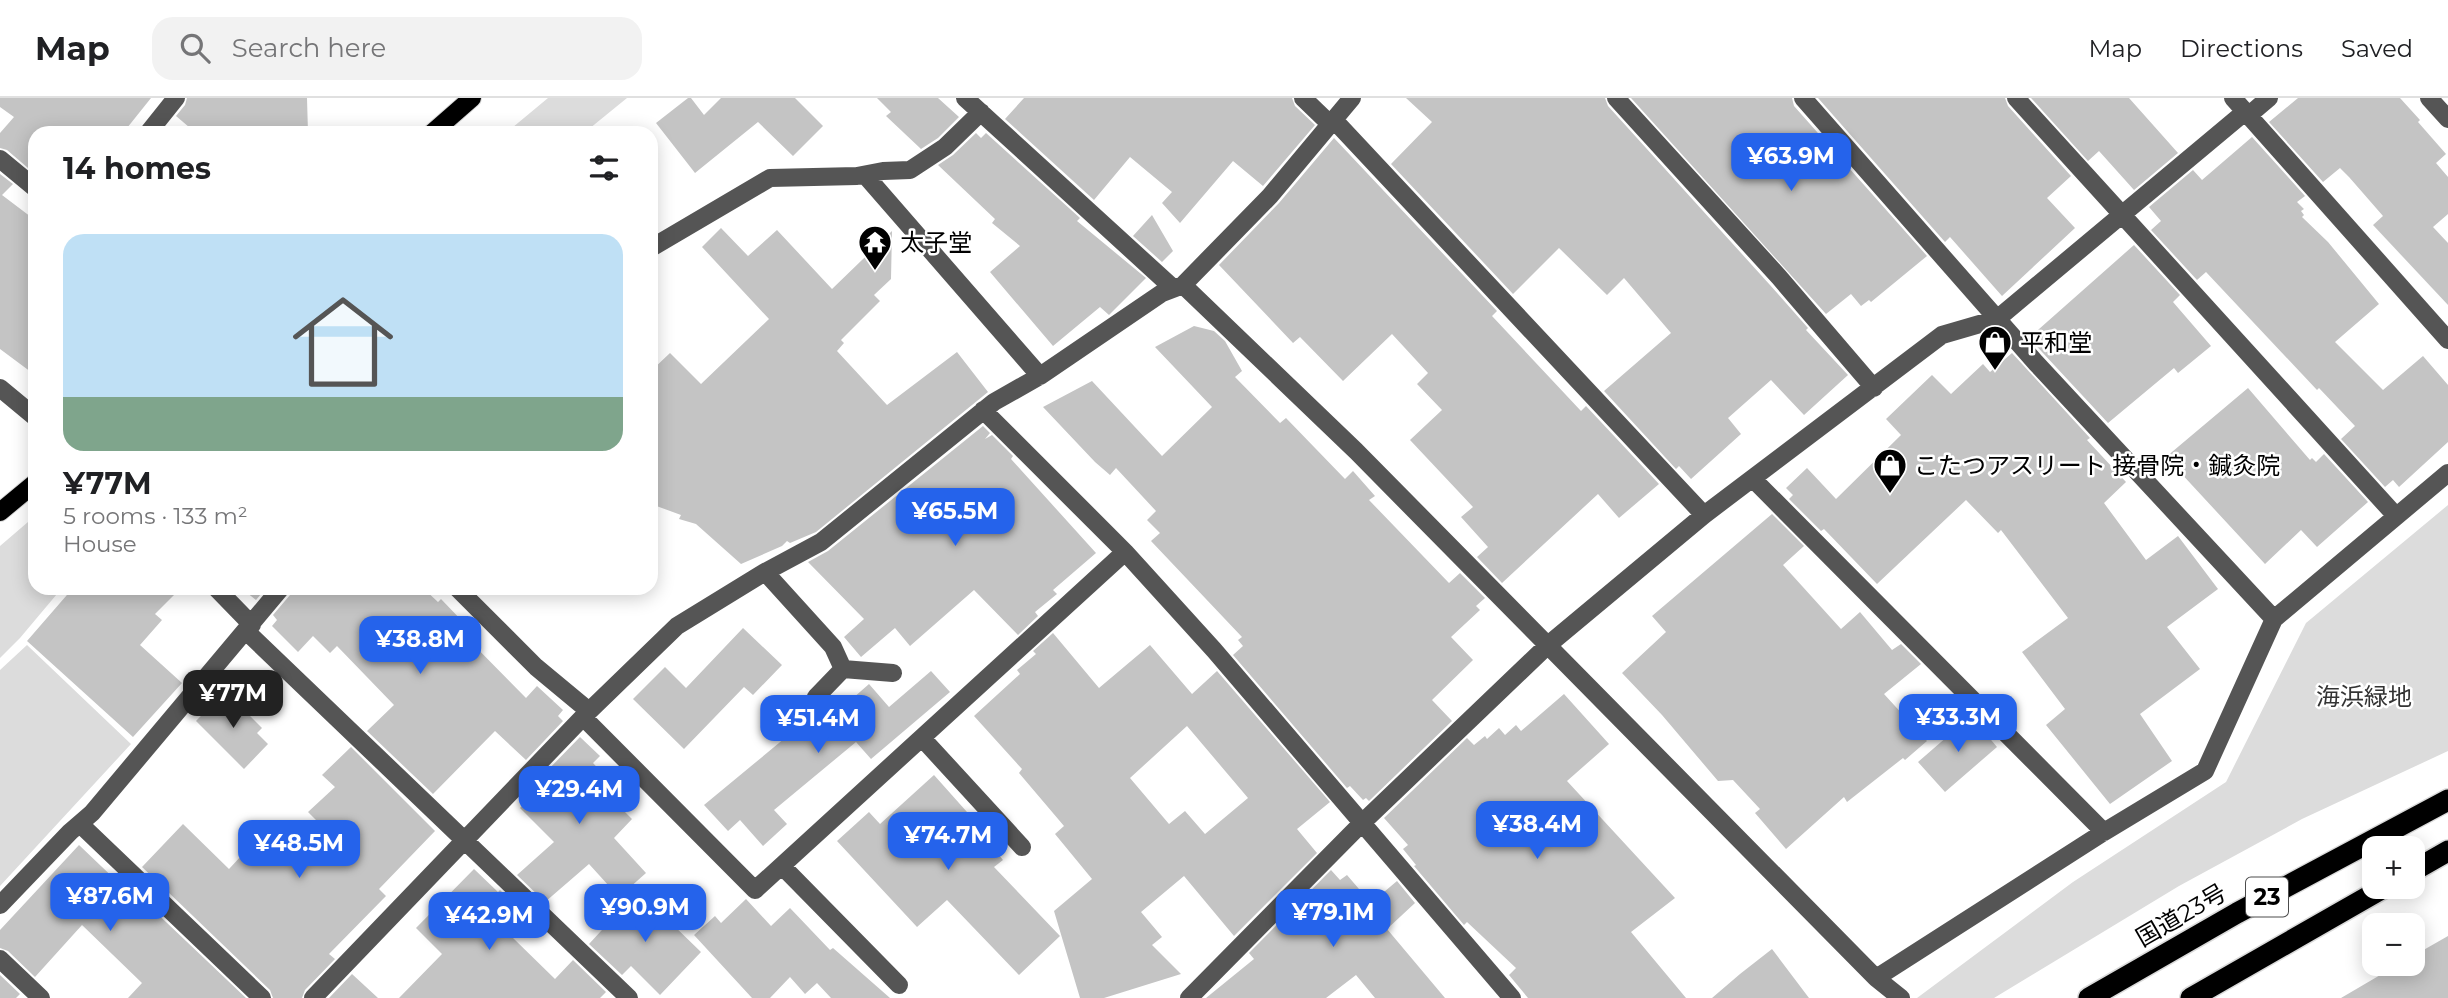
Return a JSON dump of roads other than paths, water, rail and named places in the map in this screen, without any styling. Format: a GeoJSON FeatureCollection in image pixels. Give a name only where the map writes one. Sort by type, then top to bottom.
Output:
{"type":"FeatureCollection","features":[{"type":"Feature","properties":{"kind":"highway","name":"国道23号"},"geometry":{"type":"LineString","coordinates":[[2089,998],[2236,913],[2448,800]]}},
{"type":"Feature","properties":{"kind":"highway"},"geometry":{"type":"LineString","coordinates":[[2425,864],[2448,851]]}},
{"type":"Feature","properties":{"kind":"highway","name":"23"},"geometry":{"type":"LineString","coordinates":[[2191,998],[2364,899]]}},
{"type":"Feature","properties":{"kind":"main road"},"geometry":{"type":"LineString","coordinates":[[440,126],[472,98]]}},
{"type":"Feature","properties":{"kind":"main road"},"geometry":{"type":"LineString","coordinates":[[0,512],[28,489]]}},
{"type":"Feature","properties":{"kind":"street"},"geometry":{"type":"LineString","coordinates":[[154,126],[176,98]]}},
{"type":"Feature","properties":{"kind":"street"},"geometry":{"type":"LineString","coordinates":[[1303,98],[1332,122],[1704,515]]}},
{"type":"Feature","properties":{"kind":"street"},"geometry":{"type":"LineString","coordinates":[[313,998],[586,714],[677,626],[765,572],[821,542],[994,402],[1040,376],[1162,293],[1179,286],[1270,196],[1352,98]]}},
{"type":"Feature","properties":{"kind":"street"},"geometry":{"type":"LineString","coordinates":[[1616,98],[1779,277],[1874,388]]}},
{"type":"Feature","properties":{"kind":"street"},"geometry":{"type":"LineString","coordinates":[[1803,98],[1997,319],[2274,619]]}},
{"type":"Feature","properties":{"kind":"street"},"geometry":{"type":"LineString","coordinates":[[2016,98],[2396,516]]}},
{"type":"Feature","properties":{"kind":"street"},"geometry":{"type":"LineString","coordinates":[[1189,998],[1363,822],[1548,645],[1704,515],[1754,480],[1942,335],[1997,319],[2124,214],[2243,108],[2269,98]]}},
{"type":"Feature","properties":{"kind":"street"},"geometry":{"type":"LineString","coordinates":[[2430,98],[2448,119]]}},
{"type":"Feature","properties":{"kind":"street"},"geometry":{"type":"LineString","coordinates":[[658,244],[770,178],[865,175],[911,170],[945,147],[978,104],[1356,451],[1895,996]]}},
{"type":"Feature","properties":{"kind":"street"},"geometry":{"type":"LineString","coordinates":[[2243,108],[2448,340]]}},
{"type":"Feature","properties":{"kind":"street"},"geometry":{"type":"LineString","coordinates":[[0,159],[28,182]]}},
{"type":"Feature","properties":{"kind":"street"},"geometry":{"type":"LineString","coordinates":[[865,175],[1040,376]]}},
{"type":"Feature","properties":{"kind":"street"},"geometry":{"type":"LineString","coordinates":[[0,388],[28,411]]}},
{"type":"Feature","properties":{"kind":"street"},"geometry":{"type":"LineString","coordinates":[[983,410],[1125,552],[1214,650],[1512,998]]}},
{"type":"Feature","properties":{"kind":"street"},"geometry":{"type":"LineString","coordinates":[[1876,978],[2104,832],[2205,771],[2274,619],[2448,473]]}},
{"type":"Feature","properties":{"kind":"street"},"geometry":{"type":"LineString","coordinates":[[1754,480],[2104,832]]}},
{"type":"Feature","properties":{"kind":"street"},"geometry":{"type":"LineString","coordinates":[[464,595],[586,714],[755,890],[1125,552]]}},
{"type":"Feature","properties":{"kind":"street"},"geometry":{"type":"LineString","coordinates":[[765,572],[833,647],[843,670]]}},
{"type":"Feature","properties":{"kind":"street"},"geometry":{"type":"LineString","coordinates":[[222,595],[249,628],[463,840],[629,998]]}},
{"type":"Feature","properties":{"kind":"street"},"geometry":{"type":"LineString","coordinates":[[0,905],[70,832],[92,813],[275,595]]}},
{"type":"Feature","properties":{"kind":"street"},"geometry":{"type":"LineString","coordinates":[[816,697],[843,670],[893,673]]}},
{"type":"Feature","properties":{"kind":"street"},"geometry":{"type":"LineString","coordinates":[[922,738],[1022,847]]}},
{"type":"Feature","properties":{"kind":"street"},"geometry":{"type":"LineString","coordinates":[[80,824],[262,998]]}},
{"type":"Feature","properties":{"kind":"street"},"geometry":{"type":"LineString","coordinates":[[782,866],[899,985]]}},
{"type":"Feature","properties":{"kind":"street"},"geometry":{"type":"LineString","coordinates":[[0,959],[41,998]]}},
{"type":"Feature","properties":{"kind":"place","name":"太子堂"},"geometry":{"type":"Point","coordinates":[875,272]}},
{"type":"Feature","properties":{"kind":"place","name":"平和堂"},"geometry":{"type":"Point","coordinates":[1995,372]}},
{"type":"Feature","properties":{"kind":"place","name":"こたつアスリート 接骨院・鍼灸院"},"geometry":{"type":"Point","coordinates":[1890,495]}},
{"type":"Feature","properties":{"kind":"park label","name":"海浜緑地"},"geometry":{"type":"Point","coordinates":[2364,696]}}]}
